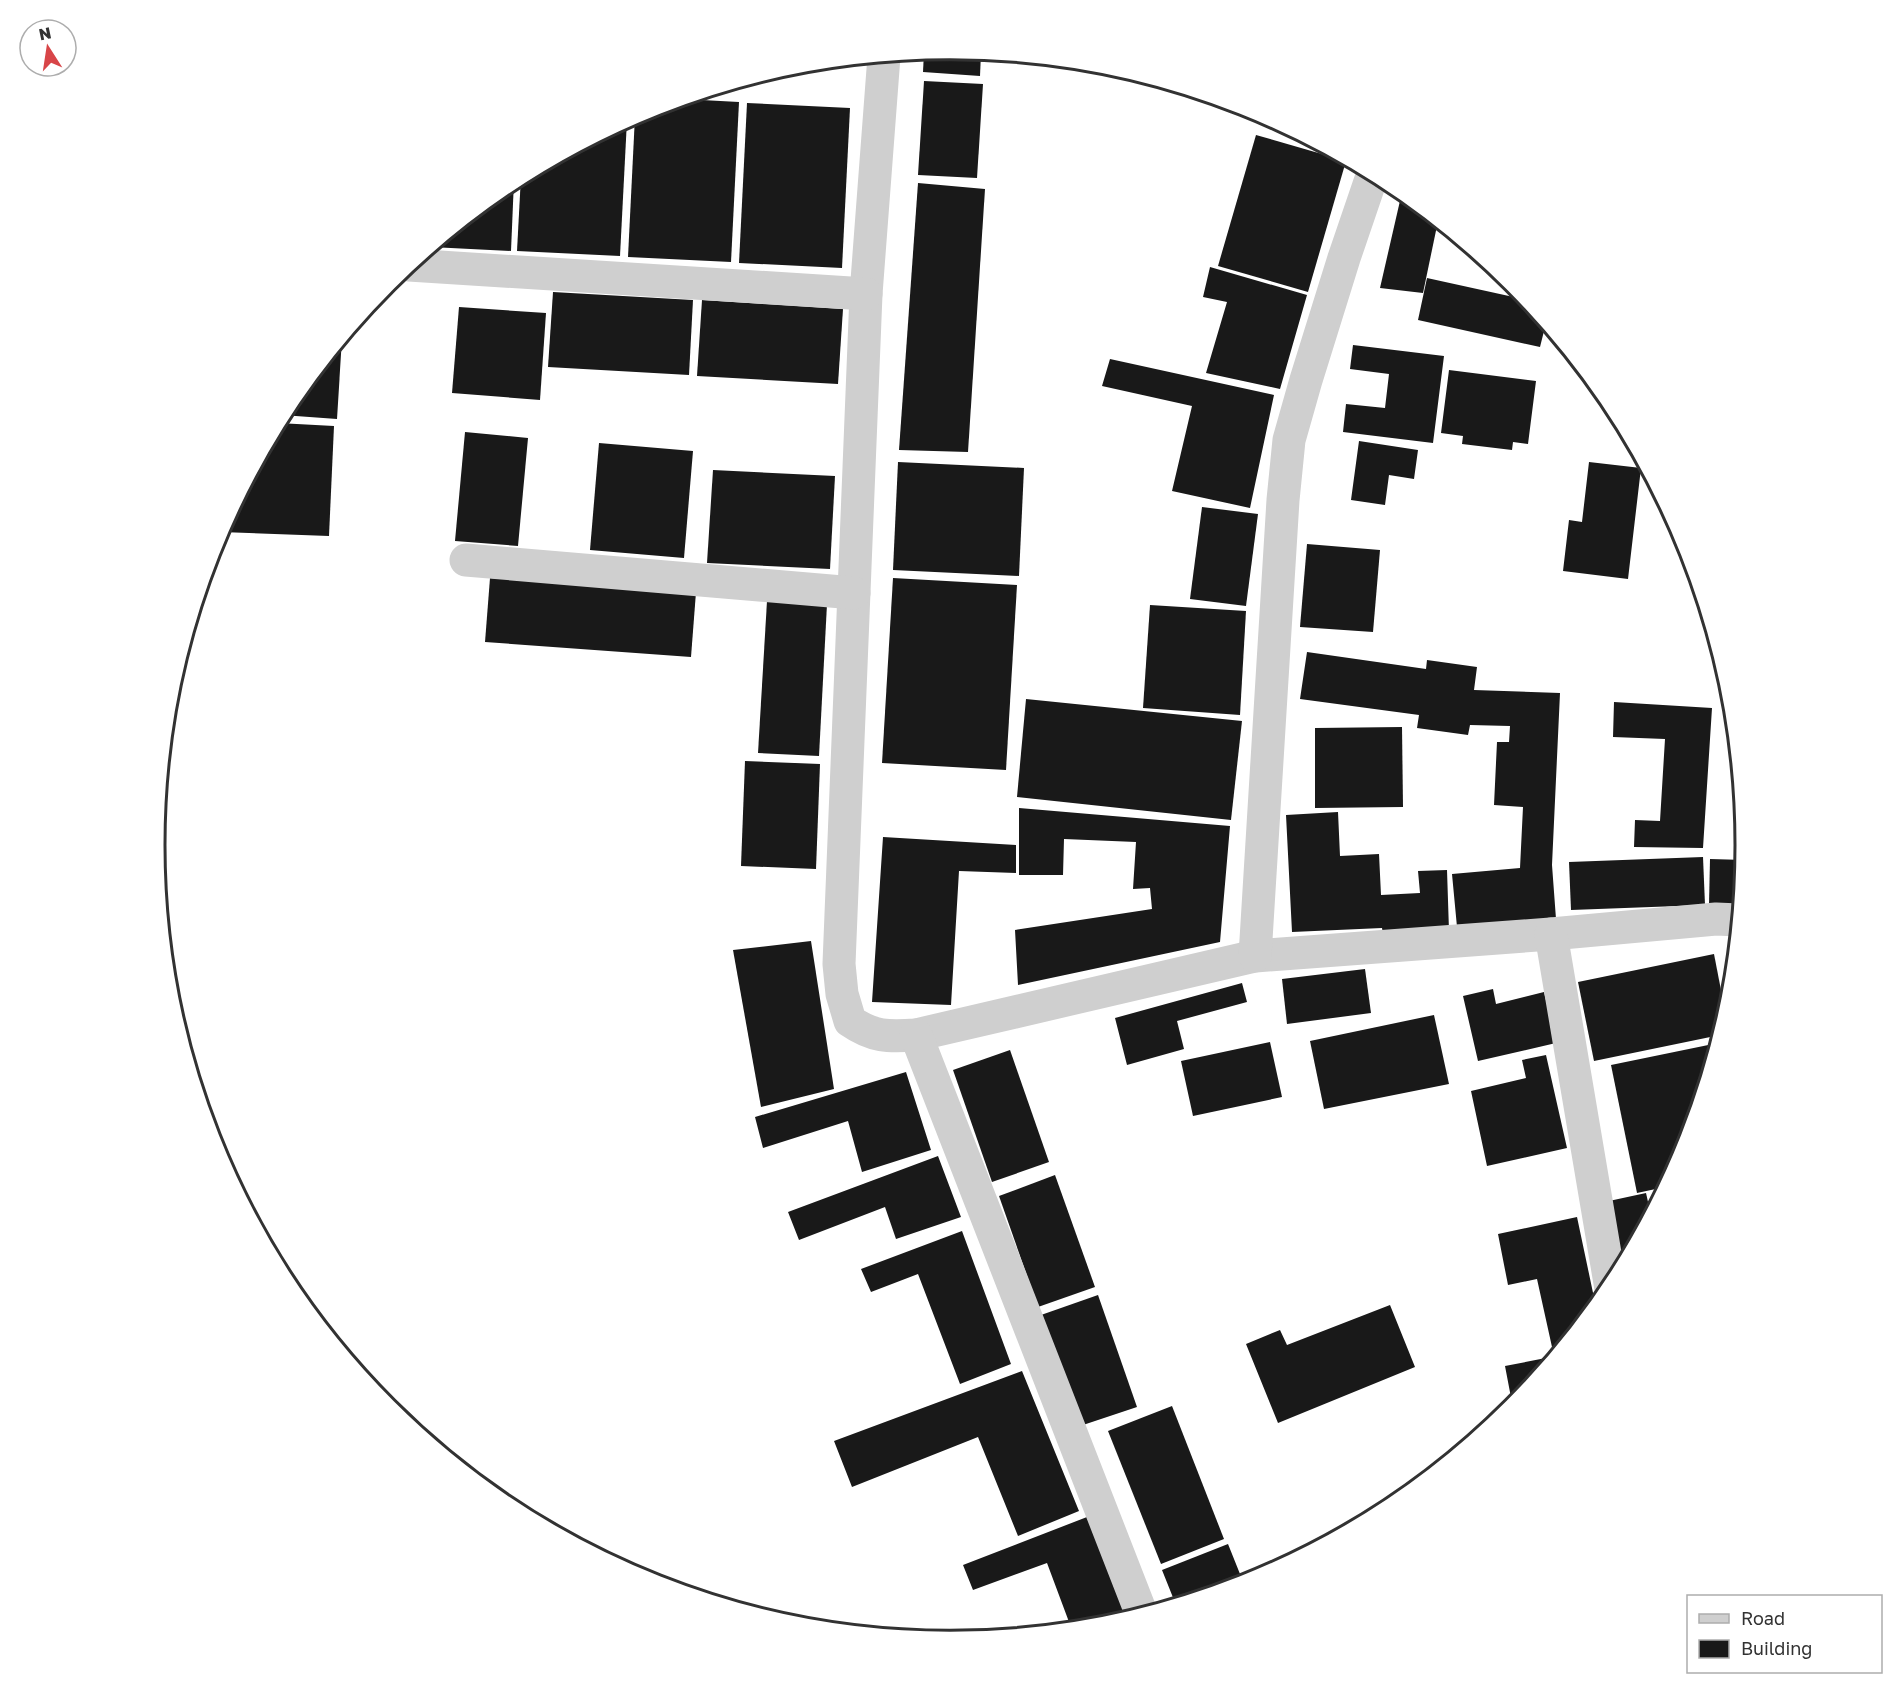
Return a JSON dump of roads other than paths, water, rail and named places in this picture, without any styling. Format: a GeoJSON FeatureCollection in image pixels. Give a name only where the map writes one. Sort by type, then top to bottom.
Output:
{"type":"FeatureCollection","features":[{"type":"Feature","properties":{"kind":"street"},"geometry":{"type":"LineString","coordinates":[[883,63],[866,294],[839,978],[844,1007],[850,1021],[863,1030],[880,1036],[916,1035],[1255,956],[1716,919],[1732,920]]}},
{"type":"Feature","properties":{"kind":"street"},"geometry":{"type":"LineString","coordinates":[[1255,956],[1283,501],[1289,440],[1344,258],[1370,182]]}},
{"type":"Feature","properties":{"kind":"street"},"geometry":{"type":"LineString","coordinates":[[421,266],[866,294]]}},
{"type":"Feature","properties":{"kind":"street"},"geometry":{"type":"LineString","coordinates":[[466,561],[854,593]]}},
{"type":"Feature","properties":{"kind":"street"},"geometry":{"type":"LineString","coordinates":[[1551,934],[1608,1273]]}},
{"type":"Feature","properties":{"kind":"street"},"geometry":{"type":"LineString","coordinates":[[916,1035],[1139,1607]]}}]}
